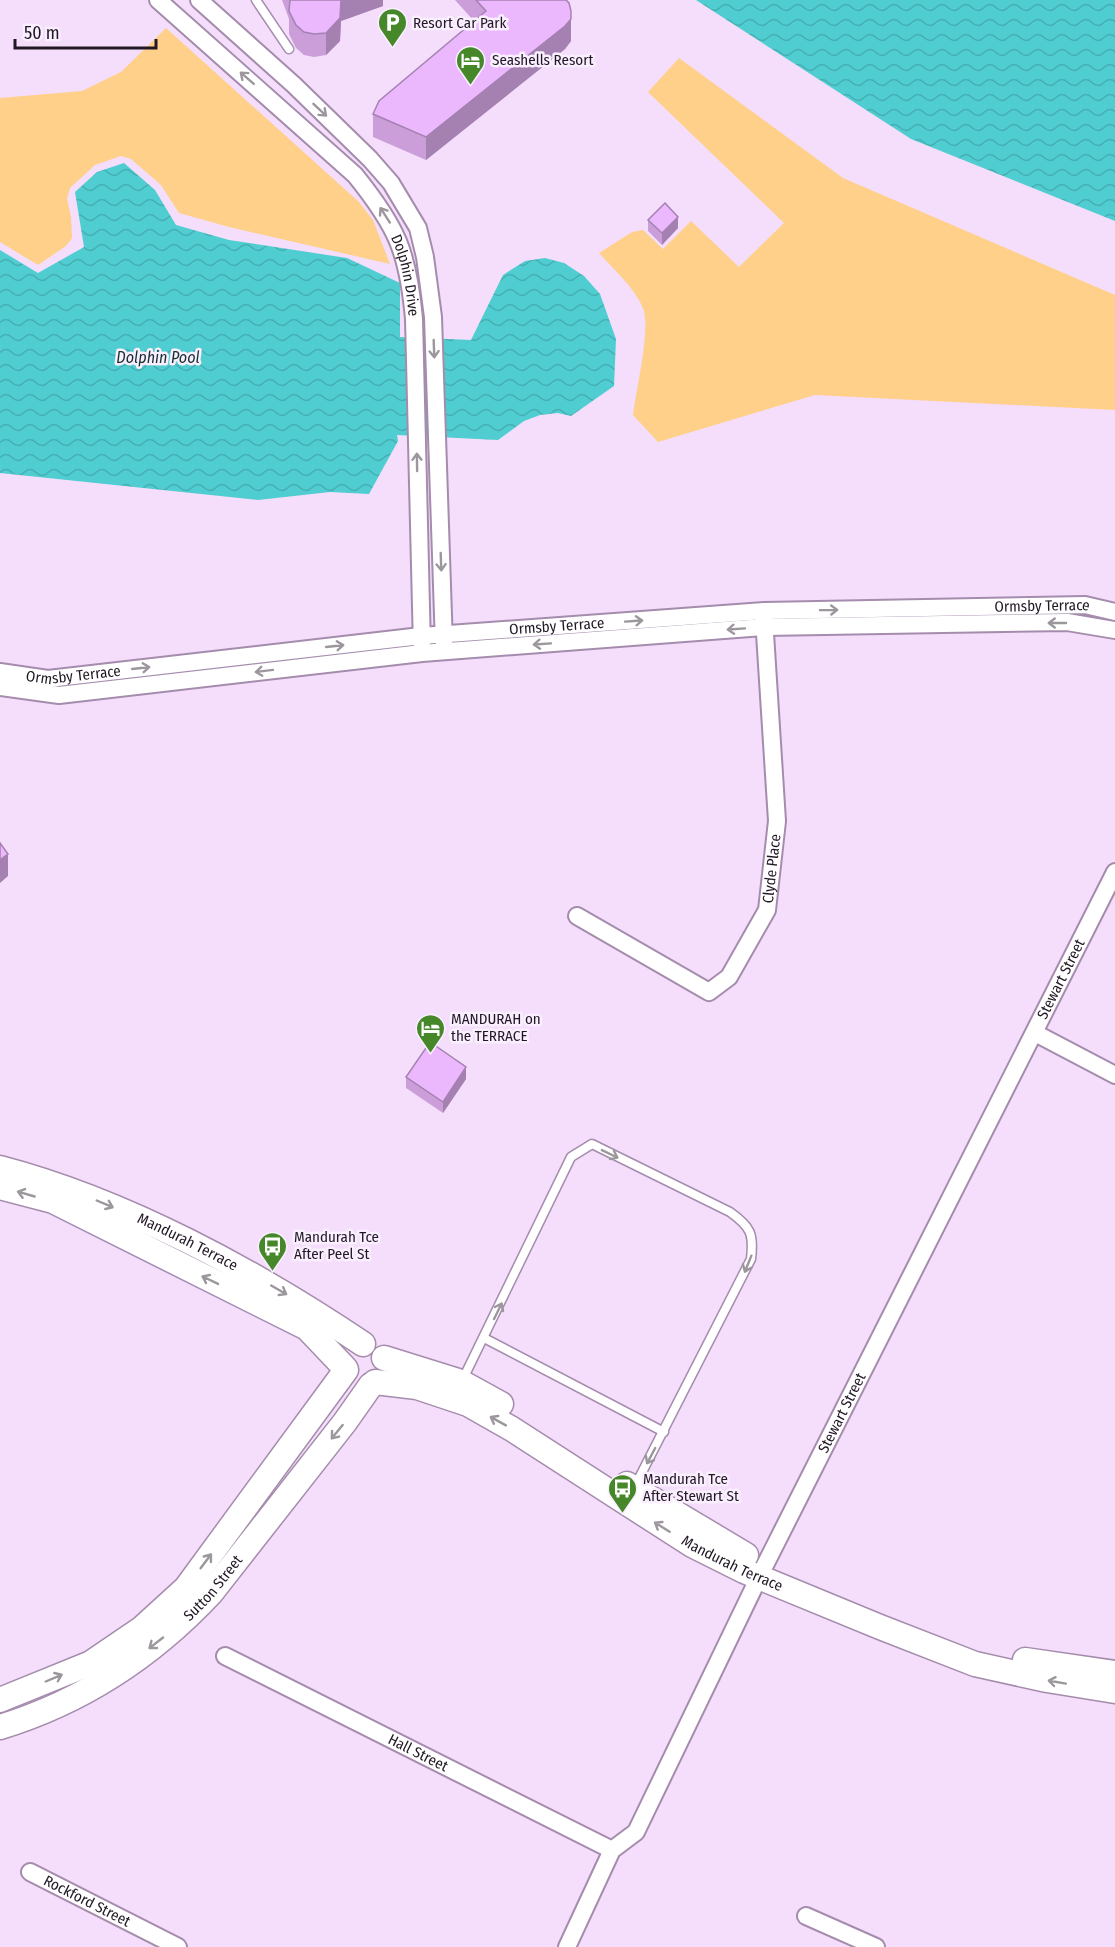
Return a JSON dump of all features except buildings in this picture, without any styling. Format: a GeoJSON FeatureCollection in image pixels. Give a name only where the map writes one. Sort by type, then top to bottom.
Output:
{"type":"FeatureCollection","features":[{"type":"Feature","properties":{"kind":"main road","name":"Mandurah Terrace"},"geometry":{"type":"LineString","coordinates":[[0,1168],[51,1181],[117,1209],[243,1270],[308,1307],[363,1344]]}},
{"type":"Feature","properties":{"kind":"main road","name":"Mandurah Terrace"},"geometry":{"type":"LineString","coordinates":[[0,1187],[52,1202],[307,1328],[345,1369]]}},
{"type":"Feature","properties":{"kind":"main road"},"geometry":{"type":"LineString","coordinates":[[363,1344],[373,1346],[384,1358],[385,1370],[373,1383],[357,1384],[345,1369],[348,1354],[363,1344]]}},
{"type":"Feature","properties":{"kind":"main road","name":"Mandurah Terrace"},"geometry":{"type":"LineString","coordinates":[[384,1358],[462,1382],[522,1415],[763,1571],[975,1664],[1115,1691]]}},
{"type":"Feature","properties":{"kind":"main road","name":"Sutton Street"},"geometry":{"type":"LineString","coordinates":[[3,1699],[91,1663],[141,1629],[186,1588],[345,1369]]}},
{"type":"Feature","properties":{"kind":"main road","name":"Mandurah Terrace"},"geometry":{"type":"LineString","coordinates":[[373,1383],[417,1387],[468,1404],[512,1429],[692,1545],[1007,1658],[1115,1673]]}},
{"type":"Feature","properties":{"kind":"main road","name":"Sutton Street"},"geometry":{"type":"LineString","coordinates":[[8,1725],[69,1702],[110,1680],[186,1619],[211,1593],[373,1383]]}},
{"type":"Feature","properties":{"kind":"main road"},"geometry":{"type":"LineString","coordinates":[[3,1699],[8,1725]]}},
{"type":"Feature","properties":{"kind":"street","name":"Dolphin Drive"},"geometry":{"type":"LineString","coordinates":[[158,0],[355,176],[379,205],[402,246],[411,289],[422,645]]}},
{"type":"Feature","properties":{"kind":"street","name":"Dolphin Drive"},"geometry":{"type":"LineString","coordinates":[[199,0],[345,134],[391,183],[417,228],[431,291],[444,643]]}},
{"type":"Feature","properties":{"kind":"street","name":"Ormsby Terrace"},"geometry":{"type":"LineString","coordinates":[[0,672],[48,679],[444,643],[764,619],[1085,605],[1115,612]]}},
{"type":"Feature","properties":{"kind":"street","name":"Ormsby Terrace"},"geometry":{"type":"LineString","coordinates":[[764,619],[1066,622],[1115,630]]}},
{"type":"Feature","properties":{"kind":"street","name":"Clyde Place"},"geometry":{"type":"LineString","coordinates":[[577,916],[709,992],[729,976],[768,910],[777,821],[764,619]]}},
{"type":"Feature","properties":{"kind":"street","name":"Ormsby Terrace"},"geometry":{"type":"LineString","coordinates":[[0,687],[59,695],[422,645]]}},
{"type":"Feature","properties":{"kind":"street","name":"Stewart Street"},"geometry":{"type":"LineString","coordinates":[[567,1947],[612,1850],[636,1832],[763,1571],[1115,872]]}},
{"type":"Feature","properties":{"kind":"street"},"geometry":{"type":"LineString","coordinates":[[1035,1033],[1115,1075]]}},
{"type":"Feature","properties":{"kind":"street","name":"Hall Street"},"geometry":{"type":"LineString","coordinates":[[225,1656],[612,1850]]}},
{"type":"Feature","properties":{"kind":"street","name":"Rockford Street"},"geometry":{"type":"LineString","coordinates":[[30,1872],[178,1947]]}},
{"type":"Feature","properties":{"kind":"street"},"geometry":{"type":"LineString","coordinates":[[806,1916],[876,1947]]}},
{"type":"Feature","properties":{"kind":"lane"},"geometry":{"type":"LineString","coordinates":[[256,0],[288,49]]}},
{"type":"Feature","properties":{"kind":"lane"},"geometry":{"type":"LineString","coordinates":[[462,1382],[571,1157],[581,1149],[592,1144],[730,1212],[742,1220],[754,1240],[751,1259],[634,1489]]}},
{"type":"Feature","properties":{"kind":"lane"},"geometry":{"type":"LineString","coordinates":[[484,1338],[664,1432]]}},
{"type":"Feature","properties":{"kind":"shaded area"},"geometry":{"type":"Polygon","coordinates":[[[166,28],[359,202],[373,220],[390,264],[229,227],[179,213],[161,185],[131,159],[121,156],[95,165],[70,188],[67,198],[72,238],[66,246],[38,265],[0,242],[0,98],[82,91],[121,72],[166,28]]]}},
{"type":"Feature","properties":{"kind":"shaded area"},"geometry":{"type":"Polygon","coordinates":[[[679,58],[843,178],[1115,295],[1115,410],[815,395],[658,442],[633,415],[644,344],[643,308],[629,286],[599,253],[632,232],[643,230],[663,249],[691,221],[739,267],[784,223],[648,92],[679,58]]]}},
{"type":"Feature","properties":{"kind":"water"},"geometry":{"type":"Polygon","coordinates":[[[696,0],[1115,0],[1115,221],[911,139],[696,0]]]}},
{"type":"Feature","properties":{"kind":"water","name":"Dolphin Pool"},"geometry":{"type":"Polygon","coordinates":[[[124,163],[155,190],[176,225],[229,240],[347,258],[400,283],[400,337],[471,340],[503,275],[525,261],[545,258],[564,263],[584,276],[600,294],[616,339],[614,386],[571,416],[558,413],[540,415],[524,421],[498,440],[397,435],[398,441],[369,494],[330,492],[258,500],[0,473],[0,250],[38,273],[84,247],[75,192],[97,172],[124,163]]]}},
{"type":"Feature","properties":{"kind":"place","name":"Resort Car Park"},"geometry":{"type":"Point","coordinates":[392,48]}},
{"type":"Feature","properties":{"kind":"place","name":"Seashells Resort"},"geometry":{"type":"Point","coordinates":[471,86]}},
{"type":"Feature","properties":{"kind":"place","name":"MANDURAH on the TERRACE"},"geometry":{"type":"Point","coordinates":[430,1054]}},
{"type":"Feature","properties":{"kind":"place","name":"Mandurah Tce After Peel St"},"geometry":{"type":"Point","coordinates":[273,1272]}},
{"type":"Feature","properties":{"kind":"place","name":"Mandurah Tce After Stewart St"},"geometry":{"type":"Point","coordinates":[622,1514]}}]}
